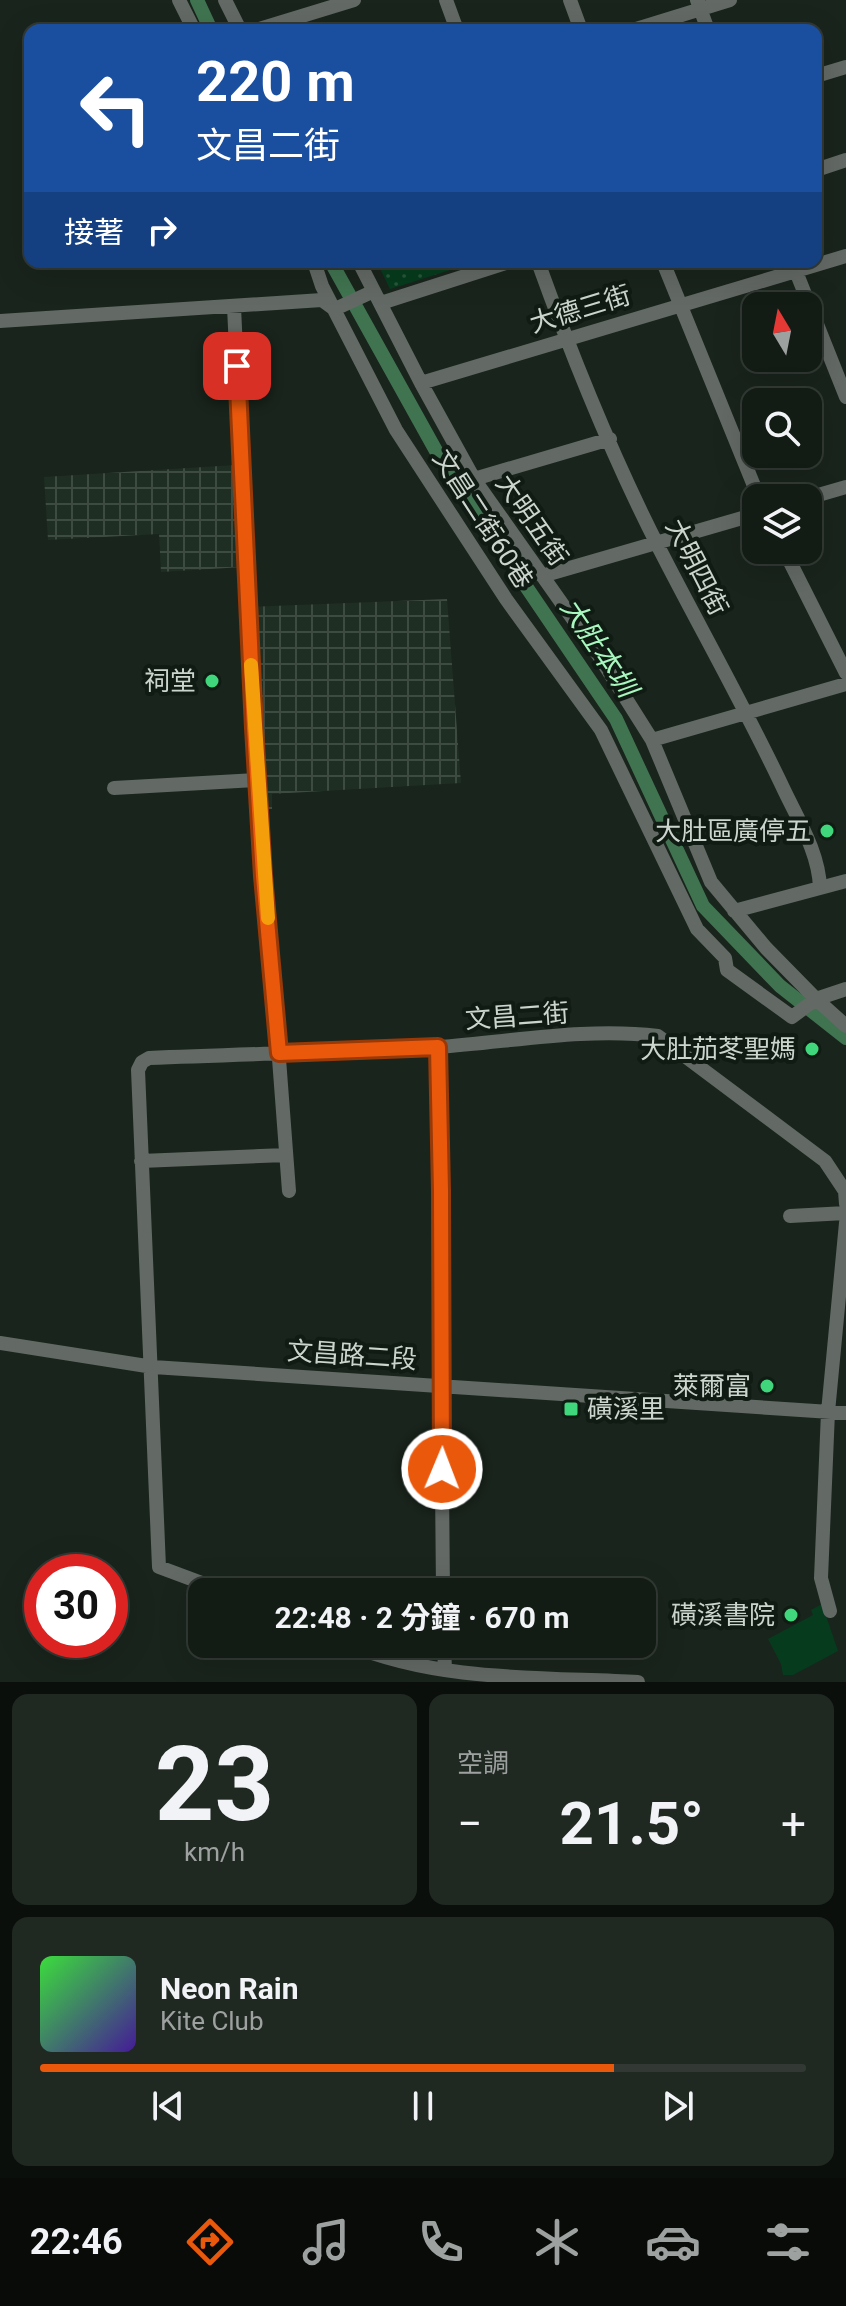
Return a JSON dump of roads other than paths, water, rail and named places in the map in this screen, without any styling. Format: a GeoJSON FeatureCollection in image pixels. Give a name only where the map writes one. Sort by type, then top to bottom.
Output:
{"type":"FeatureCollection","features":[{"type":"Feature","properties":{"kind":"street"},"geometry":{"type":"LineString","coordinates":[[179,0],[191,24]]}},
{"type":"Feature","properties":{"kind":"street"},"geometry":{"type":"LineString","coordinates":[[225,0],[237,24]]}},
{"type":"Feature","properties":{"kind":"street"},"geometry":{"type":"LineString","coordinates":[[276,24],[354,0]]}},
{"type":"Feature","properties":{"kind":"street"},"geometry":{"type":"LineString","coordinates":[[446,0],[455,24]]}},
{"type":"Feature","properties":{"kind":"street"},"geometry":{"type":"LineString","coordinates":[[570,0],[579,24]]}},
{"type":"Feature","properties":{"kind":"street"},"geometry":{"type":"LineString","coordinates":[[649,24],[698,5],[730,0]]}},
{"type":"Feature","properties":{"kind":"street"},"geometry":{"type":"LineString","coordinates":[[698,5],[706,24]]}},
{"type":"Feature","properties":{"kind":"street"},"geometry":{"type":"LineString","coordinates":[[822,74],[846,67]]}},
{"type":"Feature","properties":{"kind":"street"},"geometry":{"type":"LineString","coordinates":[[822,168],[846,160]]}},
{"type":"Feature","properties":{"kind":"street","name":"大德三街"},"geometry":{"type":"LineString","coordinates":[[822,261],[846,256]]}},
{"type":"Feature","properties":{"kind":"street","name":"文昌二街60巷"},"geometry":{"type":"LineString","coordinates":[[316,268],[322,286],[396,430],[506,599],[601,730],[697,929],[725,958],[727,970],[792,1017],[816,999]]}},
{"type":"Feature","properties":{"kind":"street","name":"大明五街"},"geometry":{"type":"LineString","coordinates":[[362,268],[474,479],[599,656],[652,740],[711,882],[816,999],[846,1026]]}},
{"type":"Feature","properties":{"kind":"street"},"geometry":{"type":"LineString","coordinates":[[0,321],[322,300],[335,309],[487,268]]}},
{"type":"Feature","properties":{"kind":"street","name":"大明四街"},"geometry":{"type":"LineString","coordinates":[[540,268],[566,338],[657,544],[758,734],[819,866],[820,888]]}},
{"type":"Feature","properties":{"kind":"street"},"geometry":{"type":"LineString","coordinates":[[665,268],[753,484]]}},
{"type":"Feature","properties":{"kind":"street","name":"大德三街"},"geometry":{"type":"LineString","coordinates":[[421,383],[788,268]]}},
{"type":"Feature","properties":{"kind":"street"},"geometry":{"type":"LineString","coordinates":[[795,268],[840,367],[846,397]]}},
{"type":"Feature","properties":{"kind":"street"},"geometry":{"type":"LineString","coordinates":[[234,307],[257,780],[289,1191]]}},
{"type":"Feature","properties":{"kind":"street"},"geometry":{"type":"LineString","coordinates":[[474,479],[610,439]]}},
{"type":"Feature","properties":{"kind":"street"},"geometry":{"type":"LineString","coordinates":[[822,494],[846,487]]}},
{"type":"Feature","properties":{"kind":"street"},"geometry":{"type":"LineString","coordinates":[[542,576],[742,518]]}},
{"type":"Feature","properties":{"kind":"street"},"geometry":{"type":"LineString","coordinates":[[791,564],[846,673]]}},
{"type":"Feature","properties":{"kind":"street"},"geometry":{"type":"LineString","coordinates":[[652,740],[846,684]]}},
{"type":"Feature","properties":{"kind":"street"},"geometry":{"type":"LineString","coordinates":[[114,788],[257,780]]}},
{"type":"Feature","properties":{"kind":"street"},"geometry":{"type":"LineString","coordinates":[[734,911],[846,881]]}},
{"type":"Feature","properties":{"kind":"street"},"geometry":{"type":"LineString","coordinates":[[816,999],[846,989]]}},
{"type":"Feature","properties":{"kind":"street","name":"文昌二街"},"geometry":{"type":"LineString","coordinates":[[188,1578],[159,1567],[153,1367],[138,1070],[142,1062],[149,1058],[438,1047],[563,1035],[658,1036],[825,1161],[845,1191],[846,1204]]}},
{"type":"Feature","properties":{"kind":"street"},"geometry":{"type":"LineString","coordinates":[[438,1047],[443,1578]]}},
{"type":"Feature","properties":{"kind":"street"},"geometry":{"type":"LineString","coordinates":[[141,1161],[286,1155]]}},
{"type":"Feature","properties":{"kind":"street"},"geometry":{"type":"LineString","coordinates":[[790,1216],[846,1213]]}},
{"type":"Feature","properties":{"kind":"street"},"geometry":{"type":"LineString","coordinates":[[830,1611],[821,1578],[828,1412],[846,1223]]}},
{"type":"Feature","properties":{"kind":"street","name":"文昌路二段"},"geometry":{"type":"LineString","coordinates":[[0,1343],[153,1367],[846,1413]]}},
{"type":"Feature","properties":{"kind":"street"},"geometry":{"type":"LineString","coordinates":[[382,1658],[416,1667],[445,1670],[638,1682]]}},
{"type":"Feature","properties":{"kind":"street"},"geometry":{"type":"LineString","coordinates":[[445,1658],[445,1670]]}},
{"type":"Feature","properties":{"kind":"waterway","name":"大肚本圳"},"geometry":{"type":"LineString","coordinates":[[197,0],[208,24]]}},
{"type":"Feature","properties":{"kind":"waterway","name":"大肚本圳"},"geometry":{"type":"LineString","coordinates":[[334,268],[445,467],[616,719],[703,906],[780,986],[846,1038]]}},
{"type":"Feature","properties":{"kind":"place","name":"祠堂"},"geometry":{"type":"Point","coordinates":[212,681]}},
{"type":"Feature","properties":{"kind":"place","name":"大肚區廣停五"},"geometry":{"type":"Point","coordinates":[827,831]}},
{"type":"Feature","properties":{"kind":"place","name":"大肚茄苳聖媽"},"geometry":{"type":"Point","coordinates":[812,1049]}},
{"type":"Feature","properties":{"kind":"place","name":"萊爾富"},"geometry":{"type":"Point","coordinates":[767,1386]}},
{"type":"Feature","properties":{"kind":"place","name":"磺溪里"},"geometry":{"type":"Point","coordinates":[571,1409]}},
{"type":"Feature","properties":{"kind":"place","name":"磺溪書院"},"geometry":{"type":"Point","coordinates":[791,1615]}}]}
